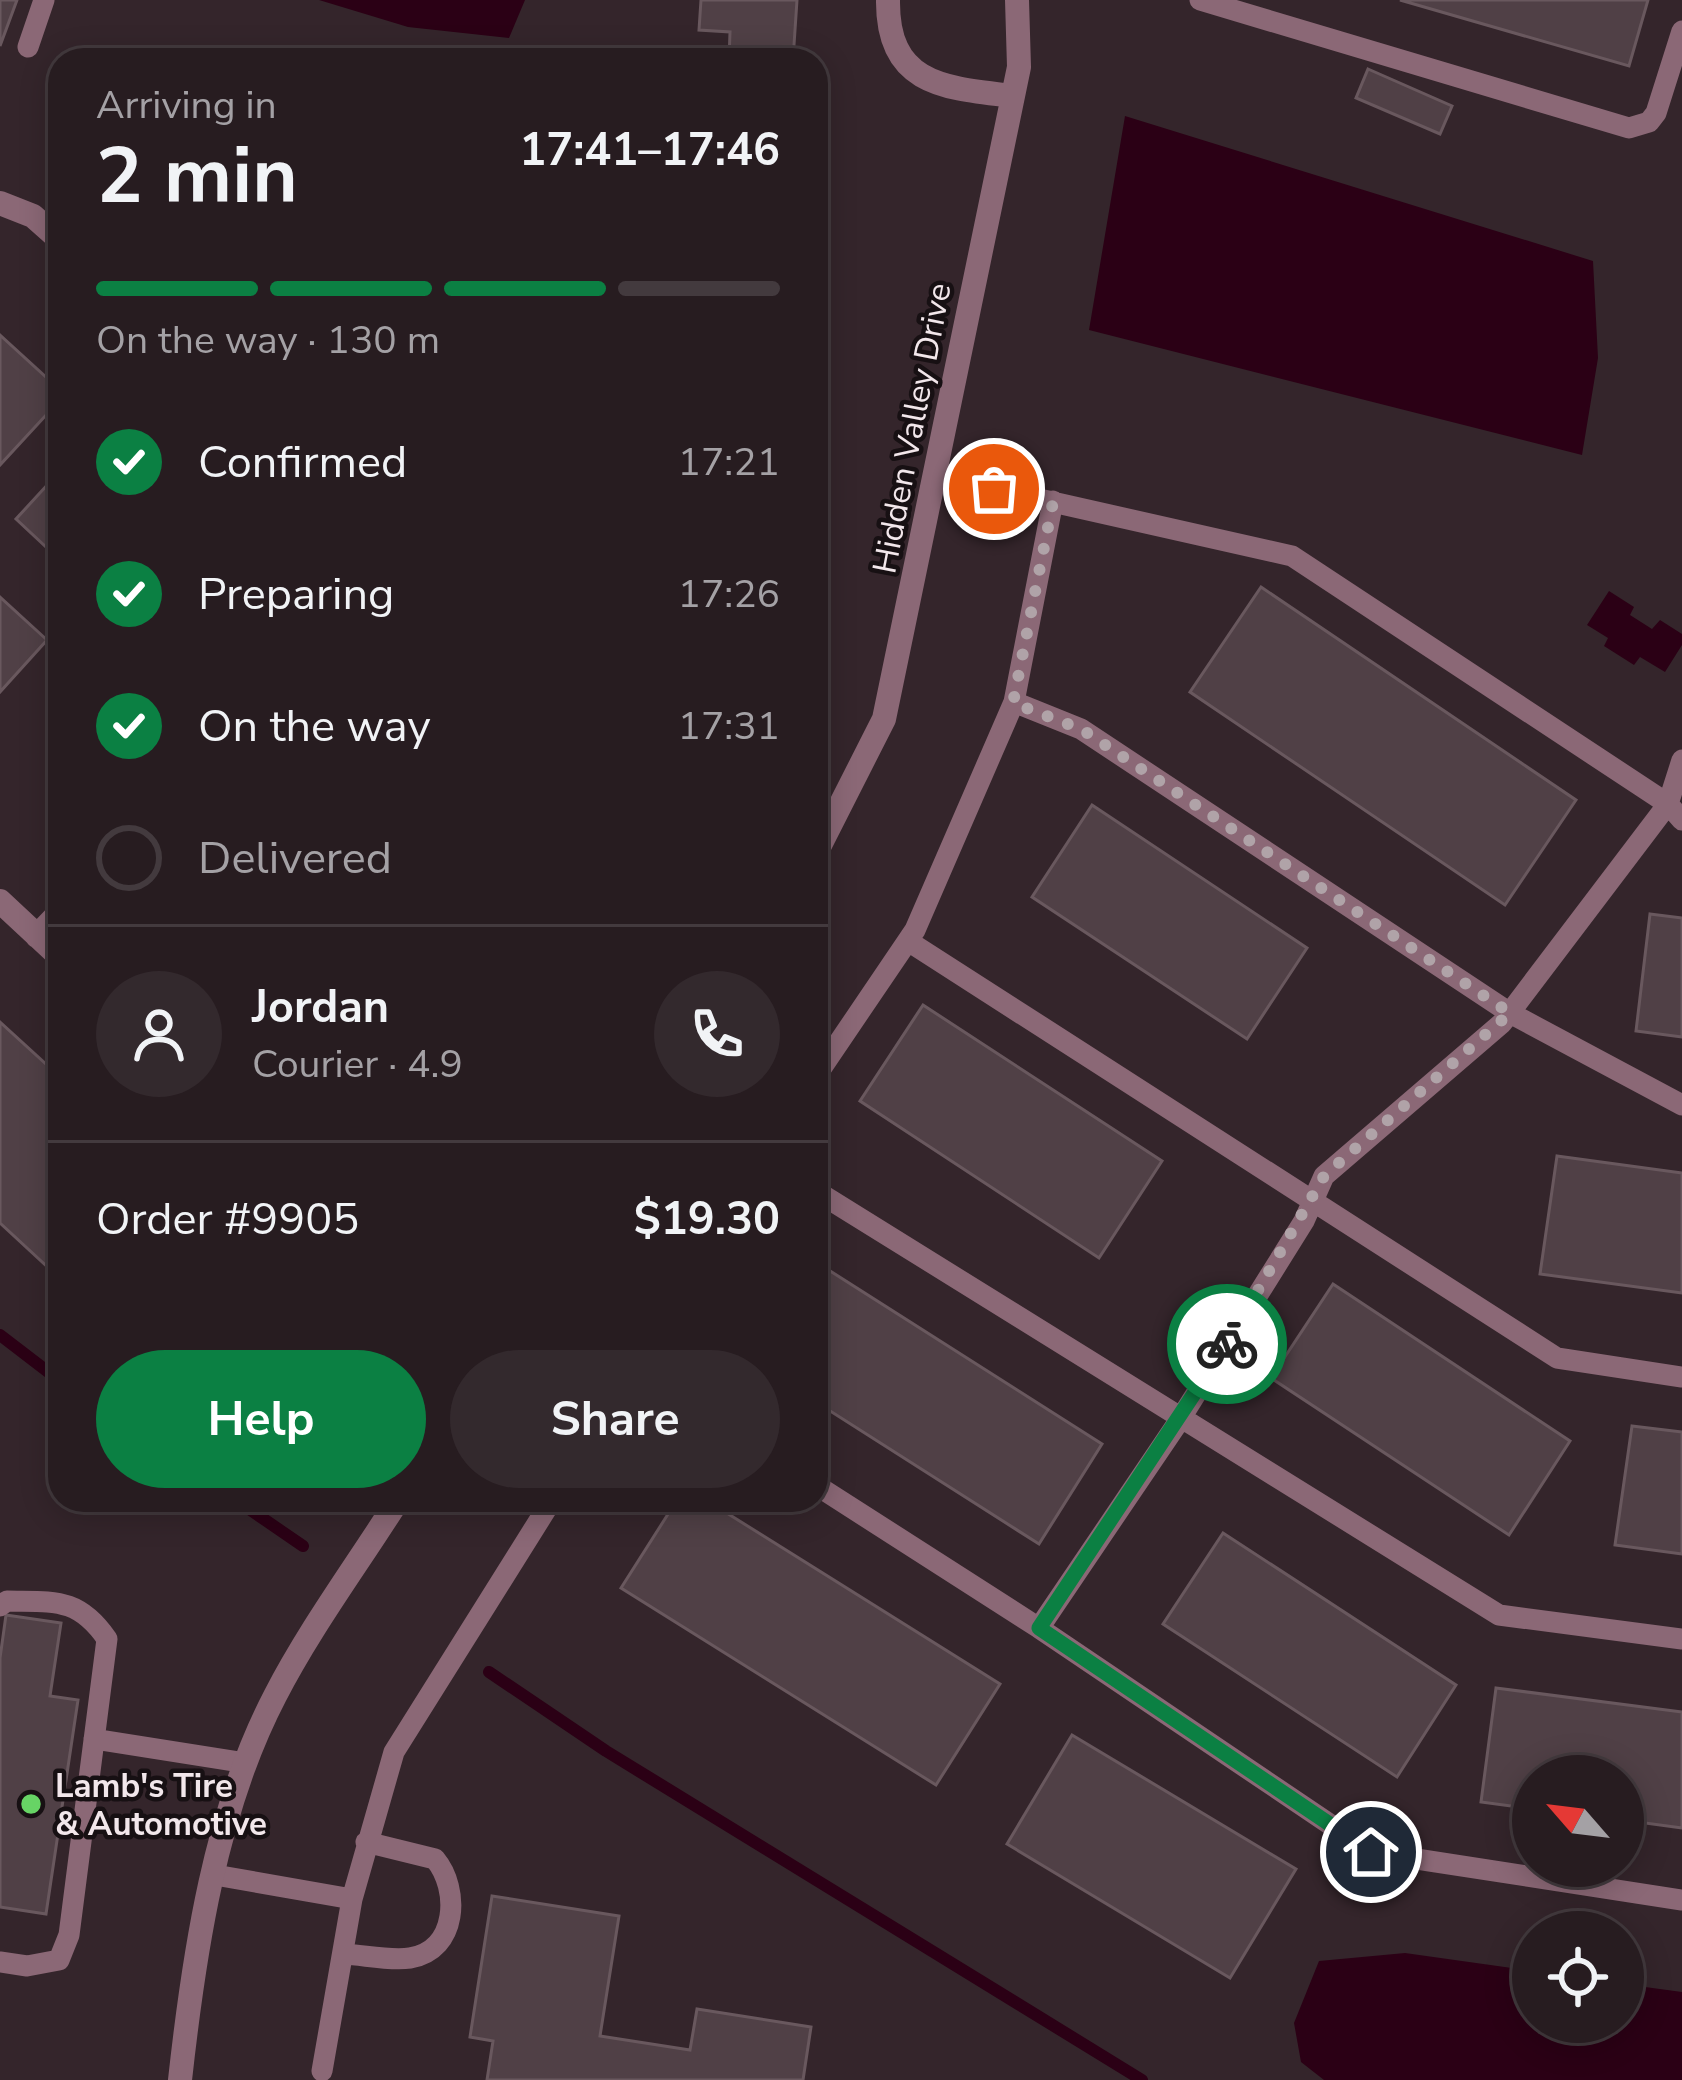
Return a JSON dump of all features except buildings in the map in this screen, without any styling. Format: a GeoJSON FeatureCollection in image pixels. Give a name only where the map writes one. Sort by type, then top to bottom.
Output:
{"type":"FeatureCollection","features":[{"type":"Feature","properties":{"kind":"street"},"geometry":{"type":"LineString","coordinates":[[888,0],[888,34],[914,73],[944,88],[1013,96]]}},
{"type":"Feature","properties":{"kind":"street","name":"Hidden Valley Drive"},"geometry":{"type":"LineString","coordinates":[[828,826],[884,719],[1019,68],[1017,0]]}},
{"type":"Feature","properties":{"kind":"street"},"geometry":{"type":"LineString","coordinates":[[0,203],[33,216],[48,229]]}},
{"type":"Feature","properties":{"kind":"street"},"geometry":{"type":"LineString","coordinates":[[0,901],[48,946]]}},
{"type":"Feature","properties":{"kind":"street"},"geometry":{"type":"LineString","coordinates":[[37,936],[48,925]]}},
{"type":"Feature","properties":{"kind":"street"},"geometry":{"type":"LineString","coordinates":[[180,2080],[215,1875],[246,1763],[275,1695],[390,1512]]}},
{"type":"Feature","properties":{"kind":"lane"},"geometry":{"type":"LineString","coordinates":[[28,47],[44,0]]}},
{"type":"Feature","properties":{"kind":"lane"},"geometry":{"type":"LineString","coordinates":[[1200,0],[1628,128],[1649,122],[1656,113],[1682,31]]}},
{"type":"Feature","properties":{"kind":"lane"},"geometry":{"type":"LineString","coordinates":[[937,476],[1292,556],[1675,812]]}},
{"type":"Feature","properties":{"kind":"lane"},"geometry":{"type":"LineString","coordinates":[[828,1058],[908,941],[1013,703],[1053,502]]}},
{"type":"Feature","properties":{"kind":"lane"},"geometry":{"type":"LineString","coordinates":[[1013,703],[1081,729],[1510,1013],[1682,1105]]}},
{"type":"Feature","properties":{"kind":"lane"},"geometry":{"type":"LineString","coordinates":[[1039,1628],[1179,1421],[1324,1176],[1510,1013],[1675,812],[1682,760]]}},
{"type":"Feature","properties":{"kind":"lane"},"geometry":{"type":"LineString","coordinates":[[908,941],[1557,1358],[1682,1377]]}},
{"type":"Feature","properties":{"kind":"lane"},"geometry":{"type":"LineString","coordinates":[[828,1199],[1179,1421],[1498,1615],[1682,1639]]}},
{"type":"Feature","properties":{"kind":"lane"},"geometry":{"type":"LineString","coordinates":[[828,1493],[1371,1852],[1682,1900]]}},
{"type":"Feature","properties":{"kind":"lane"},"geometry":{"type":"LineString","coordinates":[[322,2071],[352,1899],[394,1752],[544,1512]]}},
{"type":"Feature","properties":{"kind":"lane"},"geometry":{"type":"LineString","coordinates":[[0,1606],[7,1601],[58,1602],[88,1612],[106,1639],[69,1935],[59,1960],[27,1966],[0,1962]]}},
{"type":"Feature","properties":{"kind":"lane"},"geometry":{"type":"LineString","coordinates":[[94,1738],[246,1763]]}},
{"type":"Feature","properties":{"kind":"lane"},"geometry":{"type":"LineString","coordinates":[[344,1954],[412,1958],[432,1948],[452,1910],[448,1878],[435,1859],[366,1842]]}},
{"type":"Feature","properties":{"kind":"lane"},"geometry":{"type":"LineString","coordinates":[[215,1875],[352,1899]]}},
{"type":"Feature","properties":{"kind":"shaded area"},"geometry":{"type":"Polygon","coordinates":[[[319,0],[525,0],[509,38],[408,27],[319,0]]]}},
{"type":"Feature","properties":{"kind":"shaded area"},"geometry":{"type":"Polygon","coordinates":[[[1125,116],[1593,261],[1598,358],[1582,455],[1089,330],[1125,116]]]}},
{"type":"Feature","properties":{"kind":"shaded area"},"geometry":{"type":"Polygon","coordinates":[[[1609,591],[1634,607],[1630,615],[1652,629],[1660,620],[1682,634],[1682,645],[1665,672],[1640,657],[1634,665],[1604,646],[1608,638],[1587,625],[1609,591]]]}},
{"type":"Feature","properties":{"kind":"shaded area"},"geometry":{"type":"Polygon","coordinates":[[[1405,1953],[1512,1968],[1512,2043],[1644,2043],[1644,1987],[1682,1992],[1682,2080],[1324,2080],[1301,2062],[1294,2023],[1319,1961],[1405,1953]]]}},
{"type":"Feature","properties":{"kind":"waterway"},"geometry":{"type":"LineString","coordinates":[[0,1335],[48,1372]]}},
{"type":"Feature","properties":{"kind":"waterway"},"geometry":{"type":"LineString","coordinates":[[253,1512],[303,1546]]}},
{"type":"Feature","properties":{"kind":"waterway"},"geometry":{"type":"LineString","coordinates":[[489,1672],[606,1751],[1142,2080]]}},
{"type":"Feature","properties":{"kind":"way so far"},"geometry":{"type":"LineString","coordinates":[[994,489],[1053,502],[1013,703],[1081,729],[1510,1013],[1324,1176],[1304,1220],[1227,1344]]}},
{"type":"Feature","properties":{"kind":"place","name":"Lamb's Tire & Automotive"},"geometry":{"type":"Point","coordinates":[31,1804]}},
{"type":"Feature","properties":{"kind":"route"},"geometry":{"type":"LineString","coordinates":[[1227,1344],[1039,1628],[1371,1852]]}}]}
